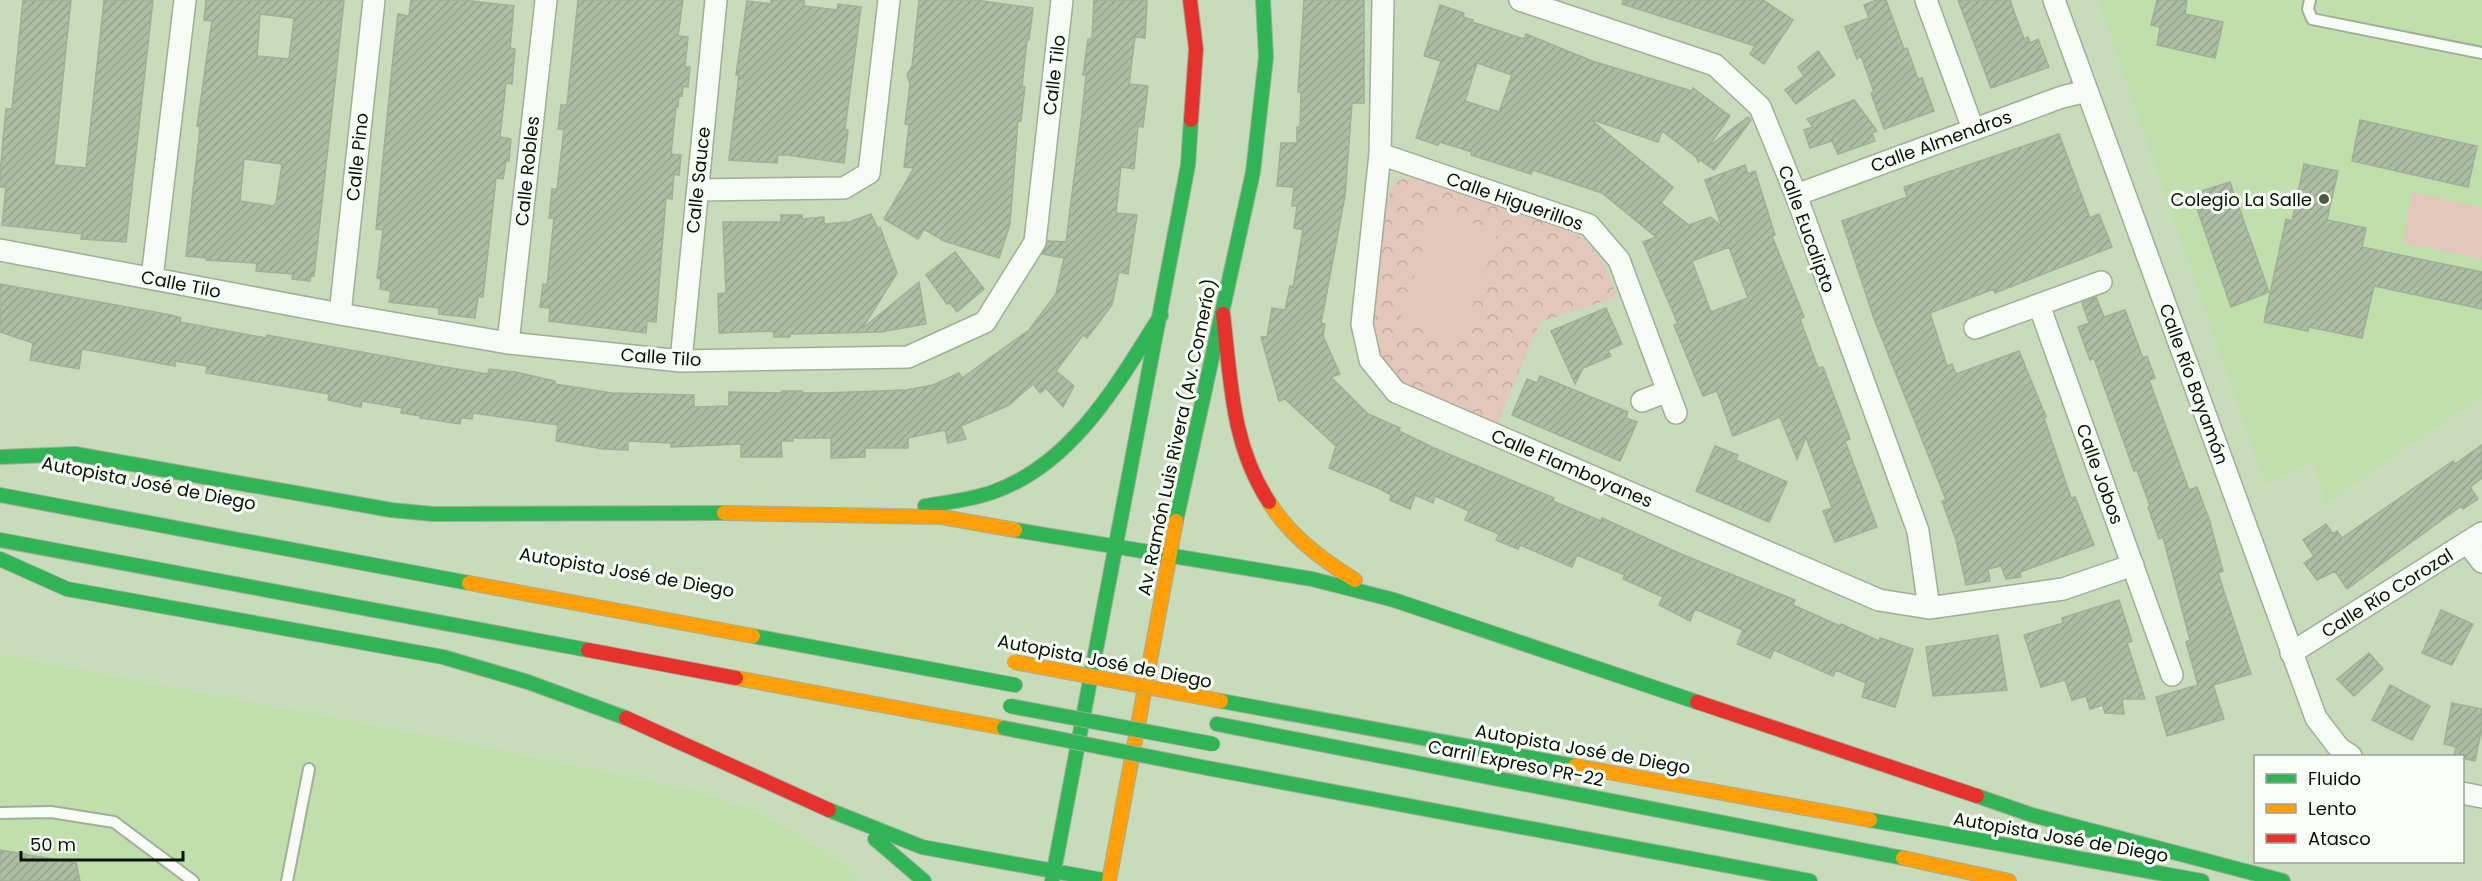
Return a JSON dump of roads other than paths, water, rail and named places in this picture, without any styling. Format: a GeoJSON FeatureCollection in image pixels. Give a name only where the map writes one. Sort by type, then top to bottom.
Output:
{"type":"FeatureCollection","features":[{"type":"Feature","properties":{"kind":"main road","name":"Av. Ramón Luis Rivera (Av. Comerío)"},"geometry":{"type":"LineString","coordinates":[[1053,876],[1117,549],[1188,165],[1196,49],[1190,0]]}},
{"type":"Feature","properties":{"kind":"main road","name":"Av. Ramón Luis Rivera (Av. Comerío)"},"geometry":{"type":"LineString","coordinates":[[1108,881],[1168,556],[1253,172],[1266,57],[1263,0]]}},
{"type":"Feature","properties":{"kind":"main road"},"geometry":{"type":"LineString","coordinates":[[1223,314],[1233,411],[1245,454],[1260,490],[1279,518],[1306,548],[1333,568],[1394,600]]}},
{"type":"Feature","properties":{"kind":"main road"},"geometry":{"type":"LineString","coordinates":[[879,515],[999,490],[1049,462],[1079,435],[1106,400],[1161,315]]}},
{"type":"Feature","properties":{"kind":"main road"},"geometry":{"type":"LineString","coordinates":[[0,457],[75,454],[391,510],[433,514],[942,517],[1117,549],[1312,579],[1394,600],[2032,815],[2283,881]]}},
{"type":"Feature","properties":{"kind":"main road"},"geometry":{"type":"LineString","coordinates":[[0,495],[1021,686]]}},
{"type":"Feature","properties":{"kind":"main road"},"geometry":{"type":"LineString","coordinates":[[0,540],[1810,881]]}},
{"type":"Feature","properties":{"kind":"main road"},"geometry":{"type":"LineString","coordinates":[[0,559],[67,589],[443,657],[496,671],[555,690],[668,735],[855,823],[922,847],[1053,876],[1108,881]]}},
{"type":"Feature","properties":{"kind":"main road","name":"Autopista José de Diego"},"geometry":{"type":"LineString","coordinates":[[1009,661],[2204,881]]}},
{"type":"Feature","properties":{"kind":"main road"},"geometry":{"type":"LineString","coordinates":[[1071,696],[1105,702]]}},
{"type":"Feature","properties":{"kind":"main road"},"geometry":{"type":"LineString","coordinates":[[1005,705],[1219,745]]}},
{"type":"Feature","properties":{"kind":"main road"},"geometry":{"type":"LineString","coordinates":[[1127,706],[1161,713]]}},
{"type":"Feature","properties":{"kind":"main road","name":"Carril Expreso PR-22"},"geometry":{"type":"LineString","coordinates":[[1211,723],[1844,845],[2008,881]]}},
{"type":"Feature","properties":{"kind":"main road"},"geometry":{"type":"LineString","coordinates":[[855,823],[924,881]]}},
{"type":"Feature","properties":{"kind":"main road","name":"Carril Expreso PR-22"},"geometry":{"type":"LineString","coordinates":[[1672,828],[1837,858],[2008,881]]}},
{"type":"Feature","properties":{"kind":"street"},"geometry":{"type":"LineString","coordinates":[[152,278],[185,0]]}},
{"type":"Feature","properties":{"kind":"street","name":"Calle Pino"},"geometry":{"type":"LineString","coordinates":[[340,314],[374,0]]}},
{"type":"Feature","properties":{"kind":"street","name":"Calle Robles"},"geometry":{"type":"LineString","coordinates":[[508,342],[546,0]]}},
{"type":"Feature","properties":{"kind":"street","name":"Calle Sauce"},"geometry":{"type":"LineString","coordinates":[[681,361],[716,0]]}},
{"type":"Feature","properties":{"kind":"street"},"geometry":{"type":"LineString","coordinates":[[698,190],[844,188],[868,173],[889,0]]}},
{"type":"Feature","properties":{"kind":"street","name":"Calle Tilo"},"geometry":{"type":"LineString","coordinates":[[0,250],[340,314],[508,342],[681,361],[908,357],[985,322],[1035,242],[1062,0]]}},
{"type":"Feature","properties":{"kind":"street","name":"Calle Flamboyanes"},"geometry":{"type":"LineString","coordinates":[[1383,0],[1380,154],[1362,324],[1370,360],[1396,392],[1879,600],[1929,608],[2063,589],[2133,565]]}},
{"type":"Feature","properties":{"kind":"street","name":"Calle Eucalipto"},"geometry":{"type":"LineString","coordinates":[[1520,0],[1716,65],[1760,107],[1796,195],[1918,531],[1929,608]]}},
{"type":"Feature","properties":{"kind":"street"},"geometry":{"type":"LineString","coordinates":[[1926,0],[1973,129]]}},
{"type":"Feature","properties":{"kind":"street","name":"Calle Río Bayamón"},"geometry":{"type":"LineString","coordinates":[[2054,0],[2316,718],[2339,748],[2350,755]]}},
{"type":"Feature","properties":{"kind":"street","name":"Calle Almendros"},"geometry":{"type":"LineString","coordinates":[[1796,195],[2062,97],[2087,91]]}},
{"type":"Feature","properties":{"kind":"street","name":"Calle Higuerillos"},"geometry":{"type":"LineString","coordinates":[[1380,154],[1589,225],[1619,260],[1676,413]]}},
{"type":"Feature","properties":{"kind":"street"},"geometry":{"type":"LineString","coordinates":[[1975,328],[2101,282]]}},
{"type":"Feature","properties":{"kind":"street","name":"Calle Jobos"},"geometry":{"type":"LineString","coordinates":[[2039,305],[2172,675]]}},
{"type":"Feature","properties":{"kind":"street"},"geometry":{"type":"LineString","coordinates":[[1642,401],[1668,391]]}},
{"type":"Feature","properties":{"kind":"street"},"geometry":{"type":"LineString","coordinates":[[2475,537],[2482,562]]}},
{"type":"Feature","properties":{"kind":"street","name":"Calle Río Corozal"},"geometry":{"type":"LineString","coordinates":[[2291,653],[2475,537]]}},
{"type":"Feature","properties":{"kind":"street"},"geometry":{"type":"LineString","coordinates":[[2464,793],[2482,796]]}},
{"type":"Feature","properties":{"kind":"lane"},"geometry":{"type":"LineString","coordinates":[[2310,0],[2308,9],[2312,19],[2482,53]]}},
{"type":"Feature","properties":{"kind":"lane"},"geometry":{"type":"LineString","coordinates":[[287,881],[309,769]]}},
{"type":"Feature","properties":{"kind":"lane"},"geometry":{"type":"LineString","coordinates":[[0,813],[51,812],[114,822],[193,881]]}},
{"type":"Feature","properties":{"kind":"place","name":"Colegio La Salle"},"geometry":{"type":"Point","coordinates":[2324,199]}}]}
